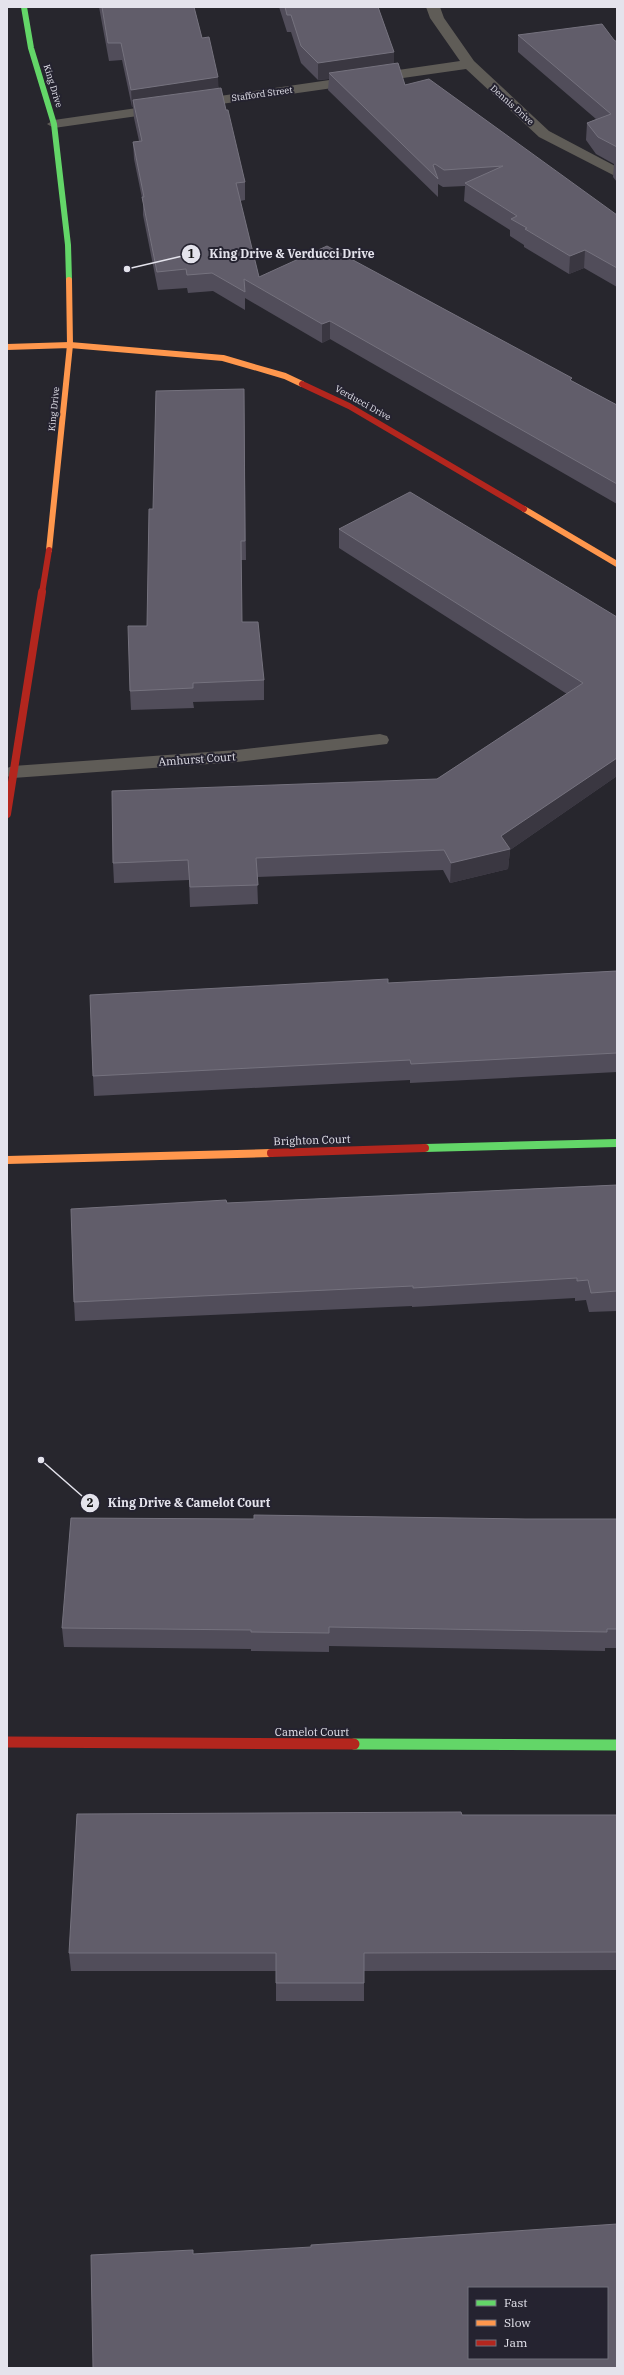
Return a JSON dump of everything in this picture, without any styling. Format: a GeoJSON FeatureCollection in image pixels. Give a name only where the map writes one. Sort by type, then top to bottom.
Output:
{"type":"FeatureCollection","features":[{"type":"Feature","properties":{"kind":"street","name":"King Drive"},"geometry":{"type":"LineString","coordinates":[[7,814],[51,535],[70,345],[68,246],[54,124],[31,48],[24,7]]}},
{"type":"Feature","properties":{"kind":"street","name":"Dennis Drive"},"geometry":{"type":"LineString","coordinates":[[432,7],[452,43],[469,64],[544,134],[617,174]]}},
{"type":"Feature","properties":{"kind":"street","name":"Stafford Street"},"geometry":{"type":"LineString","coordinates":[[54,124],[469,64]]}},
{"type":"Feature","properties":{"kind":"street","name":"Verducci Drive"},"geometry":{"type":"LineString","coordinates":[[7,347],[70,345],[223,358],[285,376],[356,410],[617,564]]}},
{"type":"Feature","properties":{"kind":"street","name":"Amhurst Court"},"geometry":{"type":"LineString","coordinates":[[13,772],[237,756],[380,740]]}},
{"type":"Feature","properties":{"kind":"street","name":"Brighton Court"},"geometry":{"type":"LineString","coordinates":[[7,1160],[617,1143]]}},
{"type":"Feature","properties":{"kind":"street","name":"Camelot Court"},"geometry":{"type":"LineString","coordinates":[[7,1742],[617,1745]]}},
{"type":"Feature","properties":{"kind":"building"},"geometry":{"type":"Polygon","coordinates":[[[102,7],[194,7],[202,38],[209,37],[218,77],[131,90],[121,43],[108,43],[102,7]]]}},
{"type":"Feature","properties":{"kind":"building"},"geometry":{"type":"Polygon","coordinates":[[[285,7],[378,7],[394,52],[318,63],[301,46],[291,15],[287,15],[285,7]]]}},
{"type":"Feature","properties":{"kind":"building"},"geometry":{"type":"Polygon","coordinates":[[[602,24],[617,42],[617,147],[598,137],[587,123],[611,114],[518,35],[602,24]]]}},
{"type":"Feature","properties":{"kind":"building"},"geometry":{"type":"Polygon","coordinates":[[[398,63],[405,85],[429,79],[617,215],[617,268],[585,250],[570,256],[525,229],[527,228],[511,219],[517,216],[465,183],[503,166],[444,170],[435,164],[433,165],[438,179],[329,73],[398,63]]]}},
{"type":"Feature","properties":{"kind":"building"},"geometry":{"type":"Polygon","coordinates":[[[221,88],[226,110],[228,110],[245,182],[236,183],[259,277],[327,246],[572,378],[570,380],[617,405],[617,484],[330,321],[322,324],[244,279],[245,292],[212,273],[187,275],[186,269],[157,272],[133,142],[142,141],[133,100],[221,88]]]}},
{"type":"Feature","properties":{"kind":"building"},"geometry":{"type":"Polygon","coordinates":[[[244,389],[245,541],[241,541],[242,622],[258,622],[264,680],[193,683],[193,688],[130,691],[128,626],[147,626],[149,509],[153,509],[156,391],[244,389]]]}},
{"type":"Feature","properties":{"kind":"building"},"geometry":{"type":"Polygon","coordinates":[[[410,492],[617,617],[617,758],[501,836],[510,849],[451,863],[444,850],[256,858],[258,885],[190,887],[188,860],[113,863],[112,791],[437,779],[583,683],[339,529],[410,492]]]}},
{"type":"Feature","properties":{"kind":"building"},"geometry":{"type":"Polygon","coordinates":[[[617,971],[617,1053],[411,1064],[410,1060],[93,1076],[90,995],[388,979],[388,983],[617,971]]]}},
{"type":"Feature","properties":{"kind":"building"},"geometry":{"type":"Polygon","coordinates":[[[617,1185],[617,1291],[591,1293],[588,1280],[577,1281],[577,1278],[413,1288],[413,1286],[74,1302],[71,1209],[226,1200],[227,1203],[617,1185]]]}},
{"type":"Feature","properties":{"kind":"building"},"geometry":{"type":"Polygon","coordinates":[[[254,1515],[617,1519],[617,1629],[607,1629],[607,1632],[329,1627],[329,1633],[251,1632],[251,1630],[62,1628],[71,1518],[254,1519],[254,1515]]]}},
{"type":"Feature","properties":{"kind":"building"},"geometry":{"type":"Polygon","coordinates":[[[461,1812],[462,1815],[617,1815],[617,1952],[364,1953],[364,1983],[276,1983],[276,1953],[69,1953],[77,1814],[461,1812]]]}},
{"type":"Feature","properties":{"kind":"building"},"geometry":{"type":"Polygon","coordinates":[[[617,2224],[617,2368],[93,2368],[91,2255],[193,2250],[193,2254],[311,2247],[311,2245],[617,2224]]]}},
{"type":"Feature","properties":{"kind":"traffic: fast"},"geometry":{"type":"LineString","coordinates":[[24,7],[31,48],[54,124],[68,245],[69,280]]}},
{"type":"Feature","properties":{"kind":"traffic: fast"},"geometry":{"type":"LineString","coordinates":[[425,1148],[617,1143]]}},
{"type":"Feature","properties":{"kind":"traffic: fast"},"geometry":{"type":"LineString","coordinates":[[354,1744],[617,1745]]}},
{"type":"Feature","properties":{"kind":"traffic: slow"},"geometry":{"type":"LineString","coordinates":[[49,550],[70,345],[69,280]]}},
{"type":"Feature","properties":{"kind":"traffic: slow"},"geometry":{"type":"LineString","coordinates":[[7,347],[70,345],[223,358],[285,376],[302,384]]}},
{"type":"Feature","properties":{"kind":"traffic: slow"},"geometry":{"type":"LineString","coordinates":[[524,509],[617,564]]}},
{"type":"Feature","properties":{"kind":"traffic: slow"},"geometry":{"type":"LineString","coordinates":[[7,1160],[271,1153]]}},
{"type":"Feature","properties":{"kind":"traffic: jam"},"geometry":{"type":"LineString","coordinates":[[302,384],[349,406],[524,509]]}},
{"type":"Feature","properties":{"kind":"traffic: jam"},"geometry":{"type":"LineString","coordinates":[[7,814],[49,550]]}},
{"type":"Feature","properties":{"kind":"traffic: jam"},"geometry":{"type":"LineString","coordinates":[[271,1153],[425,1148]]}},
{"type":"Feature","properties":{"kind":"traffic: jam"},"geometry":{"type":"LineString","coordinates":[[7,1742],[354,1744]]}},
{"type":"Feature","properties":{"kind":"place","name":"King Drive & Verducci Drive"},"geometry":{"type":"Point","coordinates":[127,269]}},
{"type":"Feature","properties":{"kind":"place","name":"King Drive & Camelot Court"},"geometry":{"type":"Point","coordinates":[41,1460]}}]}
